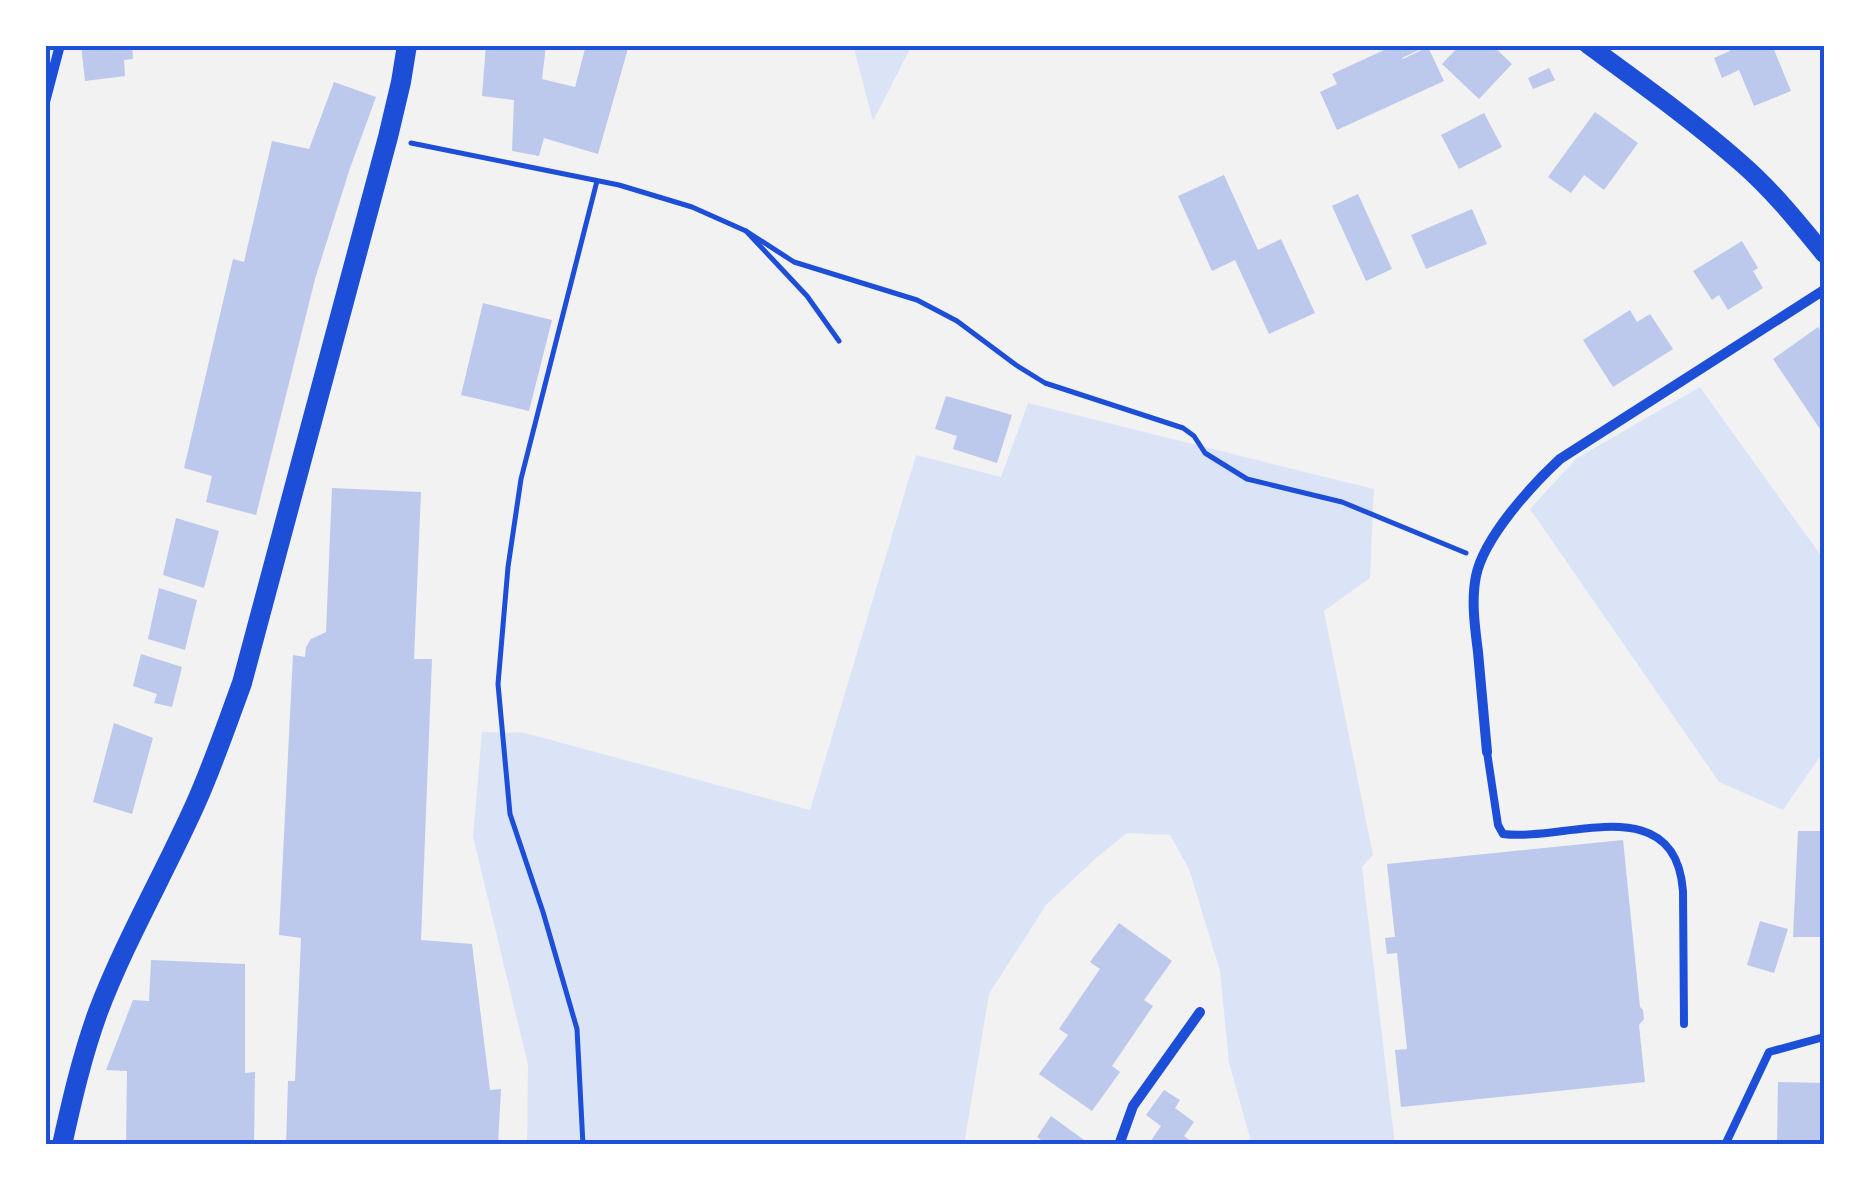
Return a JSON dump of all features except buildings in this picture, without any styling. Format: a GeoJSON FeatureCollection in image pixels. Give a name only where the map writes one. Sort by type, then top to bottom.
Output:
{"type":"FeatureCollection","features":[{"type":"Feature","properties":{"kind":"main road"},"geometry":{"type":"LineString","coordinates":[[62,1145],[82,1060],[99,1010],[195,806],[242,684],[388,138],[407,45]]}},
{"type":"Feature","properties":{"kind":"street"},"geometry":{"type":"LineString","coordinates":[[45,102],[60,45]]}},
{"type":"Feature","properties":{"kind":"street"},"geometry":{"type":"LineString","coordinates":[[1588,45],[1743,164],[1824,254]]}},
{"type":"Feature","properties":{"kind":"street"},"geometry":{"type":"LineString","coordinates":[[1487,752],[1474,614],[1476,575],[1487,548],[1510,514],[1560,459],[1824,290]]}},
{"type":"Feature","properties":{"kind":"street"},"geometry":{"type":"LineString","coordinates":[[1120,1145],[1133,1106],[1200,1012]]}},
{"type":"Feature","properties":{"kind":"lane"},"geometry":{"type":"LineString","coordinates":[[1487,752],[1498,825],[1503,834],[1626,826],[1652,835],[1672,854],[1683,891],[1684,1024]]}},
{"type":"Feature","properties":{"kind":"lane"},"geometry":{"type":"LineString","coordinates":[[1724,1145],[1769,1052],[1824,1037]]}},
{"type":"Feature","properties":{"kind":"path"},"geometry":{"type":"LineString","coordinates":[[388,138],[597,181],[692,207],[746,231],[794,262],[918,300],[957,320],[1045,384],[1183,428],[1205,453],[1247,479],[1342,502],[1482,560]]}},
{"type":"Feature","properties":{"kind":"path"},"geometry":{"type":"LineString","coordinates":[[582,1145],[577,1029],[510,814],[498,684],[521,479],[597,181]]}},
{"type":"Feature","properties":{"kind":"path"},"geometry":{"type":"LineString","coordinates":[[746,231],[807,296],[839,342]]}},
{"type":"Feature","properties":{"kind":"shaded area"},"geometry":{"type":"Polygon","coordinates":[[[853,45],[912,45],[873,121],[853,45]]]}},
{"type":"Feature","properties":{"kind":"shaded area"},"geometry":{"type":"Polygon","coordinates":[[[1700,387],[1822,557],[1822,754],[1783,810],[1719,782],[1530,509],[1577,458],[1700,387]]]}},
{"type":"Feature","properties":{"kind":"shaded area"},"geometry":{"type":"Polygon","coordinates":[[[1028,403],[1374,489],[1370,578],[1324,611],[1373,855],[1362,867],[1395,1145],[1252,1145],[1229,1063],[1220,971],[1189,869],[1170,835],[1127,833],[1046,905],[989,994],[964,1145],[527,1145],[528,1065],[473,837],[482,732],[525,733],[810,810],[916,455],[1001,477],[1028,403]]]}}]}
